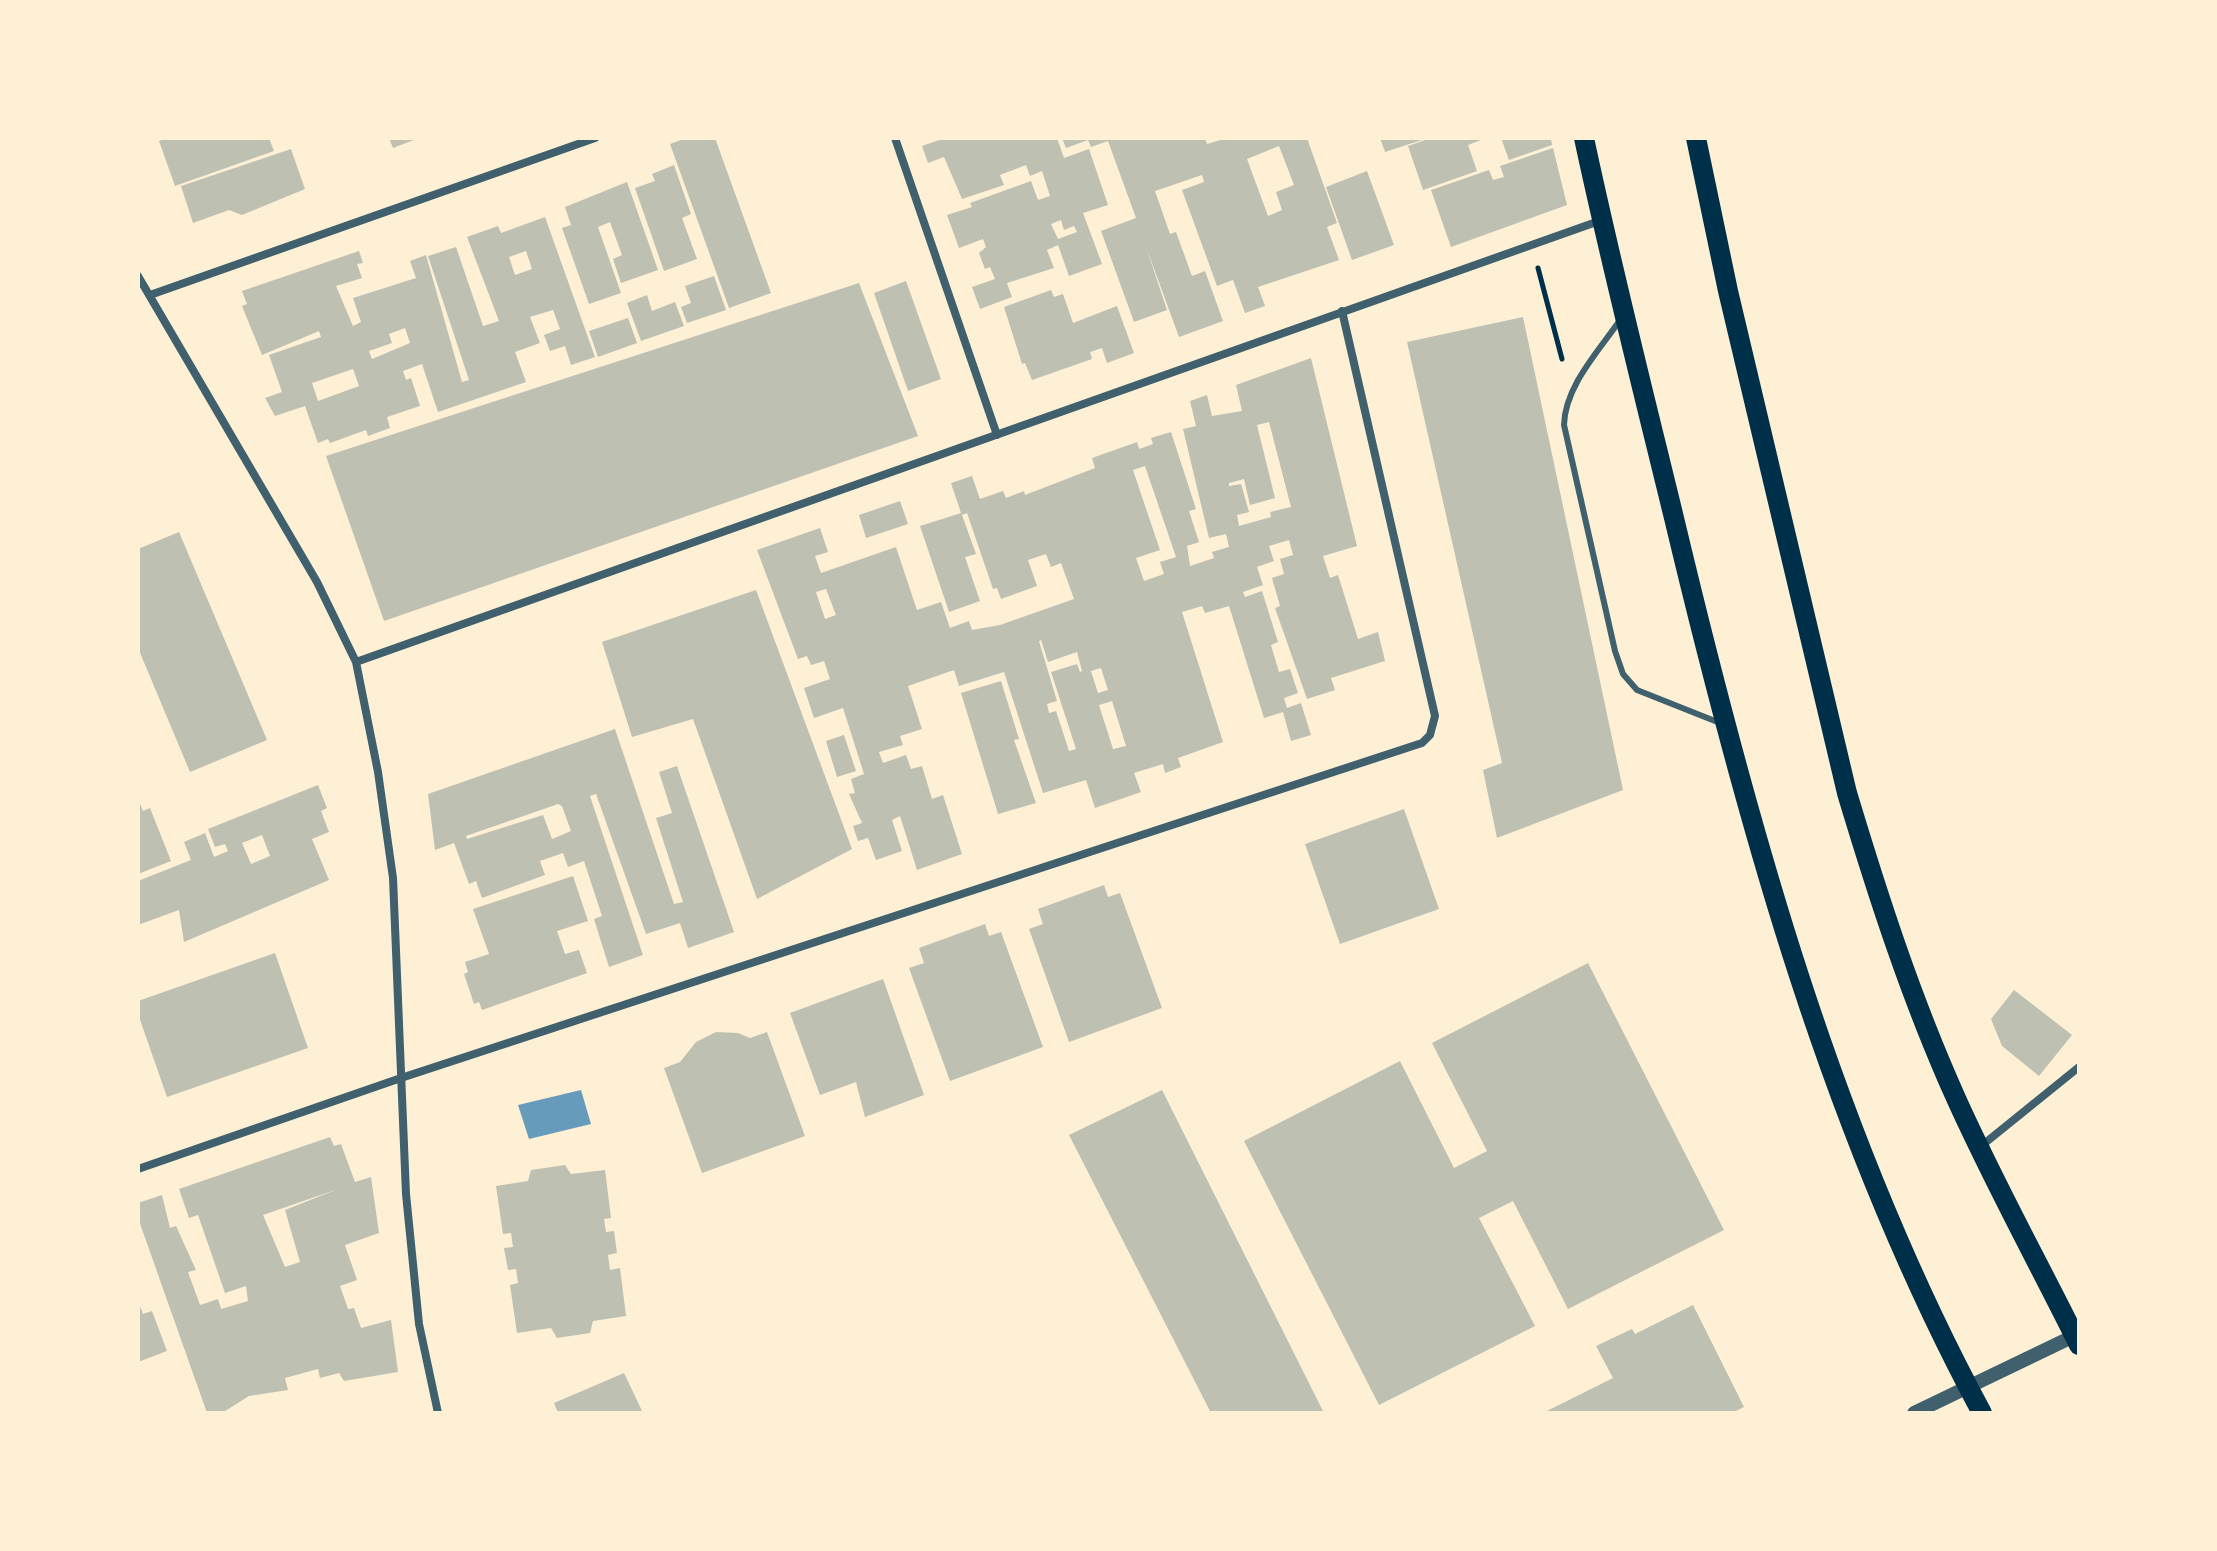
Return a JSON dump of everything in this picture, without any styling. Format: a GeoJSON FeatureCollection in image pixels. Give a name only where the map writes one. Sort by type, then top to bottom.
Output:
{"type":"FeatureCollection","features":[{"type":"Feature","properties":{"kind":"main road"},"geometry":{"type":"LineString","coordinates":[[1584,138],[1724,724],[1756,839],[1867,1163],[1982,1413]]}},
{"type":"Feature","properties":{"kind":"main road"},"geometry":{"type":"LineString","coordinates":[[1696,138],[1728,291],[1847,793],[1905,974],[1979,1148],[2077,1338]]}},
{"type":"Feature","properties":{"kind":"street"},"geometry":{"type":"LineString","coordinates":[[150,295],[595,138]]}},
{"type":"Feature","properties":{"kind":"street"},"geometry":{"type":"LineString","coordinates":[[895,138],[997,435]]}},
{"type":"Feature","properties":{"kind":"street"},"geometry":{"type":"LineString","coordinates":[[356,662],[1602,220]]}},
{"type":"Feature","properties":{"kind":"street"},"geometry":{"type":"LineString","coordinates":[[138,276],[317,582],[356,662],[378,772],[393,878],[406,1194],[418,1309],[438,1413]]}},
{"type":"Feature","properties":{"kind":"street"},"geometry":{"type":"LineString","coordinates":[[138,1169],[401,1078],[1422,743],[1430,735],[1435,716],[1342,311]]}},
{"type":"Feature","properties":{"kind":"street"},"geometry":{"type":"LineString","coordinates":[[1979,1148],[2079,1067]]}},
{"type":"Feature","properties":{"kind":"street"},"geometry":{"type":"LineString","coordinates":[[1914,1413],[2077,1338]]}},
{"type":"Feature","properties":{"kind":"lane"},"geometry":{"type":"LineString","coordinates":[[1625,314],[1564,407],[1564,425],[1623,674],[1637,690],[1724,724]]}},
{"type":"Feature","properties":{"kind":"path"},"geometry":{"type":"LineString","coordinates":[[1532,244],[1571,392]]}},
{"type":"Feature","properties":{"kind":"water"},"geometry":{"type":"Polygon","coordinates":[[[581,1090],[591,1124],[529,1139],[518,1105],[581,1090]]]}},
{"type":"Feature","properties":{"kind":"building"},"geometry":{"type":"Polygon","coordinates":[[[167,138],[269,138],[274,151],[175,186],[159,141],[167,138]]]}},
{"type":"Feature","properties":{"kind":"building"},"geometry":{"type":"Polygon","coordinates":[[[389,138],[419,138],[393,148],[389,138]]]}},
{"type":"Feature","properties":{"kind":"building"},"geometry":{"type":"Polygon","coordinates":[[[686,138],[715,138],[771,293],[729,308],[670,144],[686,138]]]}},
{"type":"Feature","properties":{"kind":"building"},"geometry":{"type":"Polygon","coordinates":[[[945,138],[1057,138],[1064,158],[1089,149],[1108,205],[1083,213],[1102,264],[1069,276],[1058,245],[1047,250],[1054,268],[1007,283],[1012,297],[980,309],[972,287],[995,279],[990,267],[985,269],[979,253],[986,247],[983,239],[959,248],[947,215],[972,207],[970,203],[1031,181],[1038,200],[1050,196],[1042,171],[1030,176],[1026,165],[1000,175],[1004,185],[962,199],[944,157],[928,163],[922,146],[945,138]],[[1061,220],[1051,224],[1058,239],[1077,232],[1074,226],[1064,230],[1061,220]]]}},
{"type":"Feature","properties":{"kind":"building"},"geometry":{"type":"Polygon","coordinates":[[[1062,138],[1205,138],[1207,144],[1227,138],[1307,138],[1337,223],[1327,227],[1339,260],[1258,287],[1265,306],[1245,313],[1233,280],[1217,286],[1182,190],[1204,182],[1202,175],[1155,191],[1170,234],[1176,232],[1192,276],[1205,271],[1223,321],[1179,337],[1146,247],[1167,310],[1134,322],[1101,231],[1136,218],[1108,141],[1091,147],[1088,140],[1066,148],[1062,138]],[[1279,146],[1247,159],[1268,216],[1282,210],[1276,192],[1294,185],[1279,146]]]}},
{"type":"Feature","properties":{"kind":"building"},"geometry":{"type":"Polygon","coordinates":[[[1380,138],[1425,138],[1425,139],[1385,152],[1380,138]]]}},
{"type":"Feature","properties":{"kind":"building"},"geometry":{"type":"Polygon","coordinates":[[[1431,138],[1486,138],[1468,145],[1477,171],[1423,190],[1408,146],[1431,138]]]}},
{"type":"Feature","properties":{"kind":"building"},"geometry":{"type":"Polygon","coordinates":[[[1501,138],[1551,138],[1552,145],[1509,160],[1501,138]]]}},
{"type":"Feature","properties":{"kind":"building"},"geometry":{"type":"Polygon","coordinates":[[[1553,148],[1567,205],[1451,247],[1431,190],[1489,170],[1493,180],[1504,177],[1500,166],[1553,148]]]}},
{"type":"Feature","properties":{"kind":"building"},"geometry":{"type":"Polygon","coordinates":[[[291,149],[305,189],[242,215],[229,210],[193,223],[181,186],[291,149]]]}},
{"type":"Feature","properties":{"kind":"building"},"geometry":{"type":"Polygon","coordinates":[[[674,165],[691,214],[682,218],[697,259],[664,271],[635,188],[655,181],[652,174],[674,165]]]}},
{"type":"Feature","properties":{"kind":"building"},"geometry":{"type":"Polygon","coordinates":[[[1367,171],[1394,245],[1352,260],[1326,187],[1367,171]]]}},
{"type":"Feature","properties":{"kind":"building"},"geometry":{"type":"Polygon","coordinates":[[[627,182],[658,270],[621,283],[613,259],[622,255],[610,222],[598,227],[621,293],[589,304],[562,228],[571,225],[565,207],[627,182]]]}},
{"type":"Feature","properties":{"kind":"building"},"geometry":{"type":"Polygon","coordinates":[[[545,217],[595,357],[571,365],[565,346],[550,351],[544,335],[560,329],[553,310],[530,317],[540,343],[515,352],[526,382],[438,412],[422,364],[403,371],[406,380],[411,378],[420,406],[387,417],[390,428],[368,436],[366,430],[330,443],[328,439],[318,443],[305,406],[275,416],[265,398],[282,392],[269,355],[321,337],[319,331],[262,355],[242,306],[247,304],[242,291],[359,251],[363,263],[357,264],[362,278],[336,286],[353,326],[361,322],[353,298],[416,278],[410,261],[426,255],[462,382],[469,380],[428,256],[456,247],[483,326],[499,321],[467,237],[498,226],[501,233],[545,217]],[[526,251],[509,257],[515,275],[532,269],[526,251]],[[405,328],[389,334],[392,343],[369,351],[372,359],[410,343],[405,328]],[[353,369],[312,383],[318,401],[359,386],[353,369]]]}},
{"type":"Feature","properties":{"kind":"building"},"geometry":{"type":"Polygon","coordinates":[[[714,276],[726,310],[687,323],[681,307],[691,303],[685,286],[714,276]]]}},
{"type":"Feature","properties":{"kind":"building"},"geometry":{"type":"Polygon","coordinates":[[[906,281],[941,379],[908,391],[874,293],[906,281]]]}},
{"type":"Feature","properties":{"kind":"building"},"geometry":{"type":"Polygon","coordinates":[[[859,283],[918,436],[384,621],[326,456],[859,283]]]}},
{"type":"Feature","properties":{"kind":"building"},"geometry":{"type":"Polygon","coordinates":[[[1051,290],[1054,297],[1063,294],[1073,323],[1117,306],[1134,353],[1107,363],[1102,348],[1090,352],[1092,359],[1032,380],[1025,363],[1022,364],[1004,307],[1051,290]]]}},
{"type":"Feature","properties":{"kind":"building"},"geometry":{"type":"Polygon","coordinates":[[[647,295],[652,311],[675,302],[684,326],[641,341],[627,303],[647,295]]]}},
{"type":"Feature","properties":{"kind":"building"},"geometry":{"type":"Polygon","coordinates":[[[1523,317],[1623,790],[1497,838],[1483,770],[1502,763],[1407,342],[1523,317]]]}},
{"type":"Feature","properties":{"kind":"building"},"geometry":{"type":"Polygon","coordinates":[[[628,318],[637,343],[598,357],[589,331],[628,318]]]}},
{"type":"Feature","properties":{"kind":"building"},"geometry":{"type":"Polygon","coordinates":[[[1311,358],[1357,546],[1323,556],[1330,578],[1338,575],[1358,639],[1378,632],[1385,661],[1331,678],[1335,690],[1307,699],[1275,608],[1280,606],[1272,578],[1284,574],[1280,559],[1293,555],[1289,540],[1269,546],[1274,561],[1257,567],[1263,585],[1243,592],[1245,597],[1262,591],[1278,642],[1271,645],[1279,672],[1290,669],[1298,693],[1284,698],[1287,708],[1301,703],[1311,735],[1291,741],[1283,712],[1264,718],[1229,606],[1205,613],[1202,606],[1182,612],[1223,742],[1178,758],[1181,767],[1165,773],[1163,764],[1134,773],[1141,792],[1095,808],[1086,780],[1043,793],[1004,672],[959,686],[954,670],[908,686],[922,729],[900,736],[903,745],[879,752],[883,763],[906,755],[911,769],[922,766],[932,799],[943,795],[962,854],[917,870],[900,816],[892,820],[902,851],[876,860],[868,838],[858,841],[853,826],[862,823],[849,794],[855,793],[851,779],[864,774],[843,708],[814,718],[804,688],[830,679],[824,661],[811,665],[807,656],[798,659],[757,550],[820,528],[828,552],[815,556],[821,573],[896,547],[917,610],[941,602],[950,628],[969,621],[972,630],[1000,625],[1074,599],[1061,563],[1051,567],[1046,554],[1028,560],[1037,586],[1001,599],[997,588],[993,589],[967,513],[962,515],[976,554],[965,557],[980,601],[949,612],[920,526],[961,513],[951,483],[972,476],[980,499],[1003,491],[1006,498],[1024,491],[1025,495],[1095,468],[1092,458],[1137,442],[1139,449],[1153,444],[1151,438],[1171,432],[1196,509],[1189,511],[1199,542],[1187,546],[1190,566],[1214,558],[1212,552],[1229,547],[1226,534],[1209,538],[1183,429],[1196,426],[1190,401],[1207,395],[1212,416],[1242,411],[1236,385],[1311,358]],[[1269,422],[1257,425],[1275,498],[1250,505],[1244,479],[1229,483],[1229,486],[1241,484],[1249,512],[1237,515],[1239,526],[1271,517],[1270,512],[1291,507],[1269,422]],[[1145,466],[1133,470],[1160,550],[1136,558],[1144,581],[1164,574],[1160,562],[1176,557],[1145,466]],[[826,589],[816,592],[825,619],[836,615],[826,589]],[[1041,640],[1039,641],[1057,701],[1047,704],[1049,713],[1056,711],[1069,751],[1076,749],[1051,672],[1077,664],[1082,671],[1077,652],[1048,662],[1041,640]],[[1101,668],[1091,671],[1098,693],[1108,690],[1101,668]],[[1112,701],[1099,705],[1113,749],[1126,746],[1112,701]]]}},
{"type":"Feature","properties":{"kind":"building"},"geometry":{"type":"Polygon","coordinates":[[[900,501],[908,524],[866,538],[859,515],[900,501]]]}},
{"type":"Feature","properties":{"kind":"building"},"geometry":{"type":"Polygon","coordinates":[[[179,532],[267,740],[190,772],[138,648],[138,549],[179,532]]]}},
{"type":"Feature","properties":{"kind":"building"},"geometry":{"type":"Polygon","coordinates":[[[756,590],[852,849],[757,899],[693,719],[632,737],[602,642],[756,590]]]}},
{"type":"Feature","properties":{"kind":"building"},"geometry":{"type":"Polygon","coordinates":[[[1001,681],[1019,739],[1014,740],[1036,803],[998,814],[961,693],[1001,681]]]}},
{"type":"Feature","properties":{"kind":"building"},"geometry":{"type":"Polygon","coordinates":[[[615,729],[674,904],[683,902],[656,818],[672,813],[659,772],[677,766],[734,932],[688,948],[680,923],[646,934],[596,794],[590,796],[643,955],[609,967],[594,919],[602,916],[584,861],[568,867],[563,853],[540,861],[545,875],[482,898],[476,881],[469,884],[454,843],[435,850],[428,794],[615,729]],[[558,804],[466,836],[467,839],[543,815],[552,839],[571,831],[562,806],[558,804]]]}},
{"type":"Feature","properties":{"kind":"building"},"geometry":{"type":"Polygon","coordinates":[[[844,735],[856,771],[837,777],[826,741],[844,735]]]}},
{"type":"Feature","properties":{"kind":"building"},"geometry":{"type":"Polygon","coordinates":[[[318,785],[327,808],[321,811],[329,832],[312,839],[329,880],[184,942],[179,910],[138,925],[138,881],[191,860],[184,842],[205,833],[214,857],[228,851],[225,844],[215,847],[208,829],[318,785]],[[262,835],[242,843],[251,864],[270,856],[262,835]]]}},
{"type":"Feature","properties":{"kind":"building"},"geometry":{"type":"Polygon","coordinates":[[[138,799],[143,811],[150,808],[171,861],[138,874],[138,799]]]}},
{"type":"Feature","properties":{"kind":"building"},"geometry":{"type":"Polygon","coordinates":[[[1404,809],[1439,909],[1340,944],[1305,844],[1404,809]]]}},
{"type":"Feature","properties":{"kind":"building"},"geometry":{"type":"Polygon","coordinates":[[[573,876],[588,921],[557,931],[565,954],[579,950],[587,973],[482,1010],[479,1002],[474,1004],[464,974],[468,972],[465,962],[489,954],[473,909],[573,876]]]}},
{"type":"Feature","properties":{"kind":"building"},"geometry":{"type":"Polygon","coordinates":[[[1104,885],[1108,897],[1120,893],[1162,1008],[1069,1042],[1029,929],[1043,924],[1038,909],[1104,885]]]}},
{"type":"Feature","properties":{"kind":"building"},"geometry":{"type":"Polygon","coordinates":[[[985,924],[989,936],[1001,932],[1043,1047],[950,1081],[909,968],[924,963],[919,948],[985,924]]]}},
{"type":"Feature","properties":{"kind":"building"},"geometry":{"type":"Polygon","coordinates":[[[275,953],[308,1048],[167,1097],[138,1014],[138,1001],[275,953]]]}},
{"type":"Feature","properties":{"kind":"building"},"geometry":{"type":"Polygon","coordinates":[[[1588,963],[1724,1230],[1568,1309],[1513,1201],[1479,1218],[1535,1326],[1379,1405],[1244,1141],[1400,1061],[1454,1168],[1487,1151],[1432,1043],[1588,963]]]}},
{"type":"Feature","properties":{"kind":"building"},"geometry":{"type":"Polygon","coordinates":[[[883,979],[924,1095],[865,1117],[856,1082],[820,1095],[790,1013],[883,979]]]}},
{"type":"Feature","properties":{"kind":"building"},"geometry":{"type":"Polygon","coordinates":[[[2014,990],[2072,1035],[2039,1076],[2002,1046],[1991,1019],[2014,990]]]}},
{"type":"Feature","properties":{"kind":"building"},"geometry":{"type":"Polygon","coordinates":[[[716,1032],[738,1033],[750,1038],[767,1032],[805,1136],[702,1173],[664,1068],[680,1062],[696,1042],[716,1032]]]}},
{"type":"Feature","properties":{"kind":"building"},"geometry":{"type":"Polygon","coordinates":[[[1162,1090],[1324,1413],[1211,1413],[1069,1135],[1162,1090]]]}},
{"type":"Feature","properties":{"kind":"building"},"geometry":{"type":"Polygon","coordinates":[[[330,1137],[334,1146],[341,1144],[355,1182],[371,1177],[379,1233],[345,1245],[357,1280],[340,1286],[348,1309],[354,1308],[361,1328],[391,1320],[398,1372],[344,1381],[339,1373],[320,1378],[318,1369],[285,1378],[288,1390],[249,1396],[222,1413],[207,1413],[138,1218],[138,1203],[162,1195],[170,1228],[176,1226],[196,1270],[188,1272],[200,1305],[218,1299],[221,1309],[248,1301],[246,1286],[225,1293],[198,1215],[189,1218],[179,1189],[330,1137]],[[338,1189],[263,1215],[285,1267],[300,1262],[285,1210],[338,1189]]]}},
{"type":"Feature","properties":{"kind":"building"},"geometry":{"type":"Polygon","coordinates":[[[565,1165],[571,1174],[605,1170],[611,1218],[604,1219],[606,1232],[614,1231],[617,1253],[608,1255],[610,1270],[620,1268],[626,1316],[593,1321],[590,1333],[557,1338],[551,1328],[517,1333],[510,1285],[518,1283],[516,1269],[508,1270],[504,1248],[513,1247],[511,1233],[503,1234],[496,1186],[528,1181],[531,1170],[565,1165]]]}},
{"type":"Feature","properties":{"kind":"building"},"geometry":{"type":"Polygon","coordinates":[[[138,1301],[143,1314],[152,1311],[167,1351],[138,1362],[138,1301]]]}},
{"type":"Feature","properties":{"kind":"building"},"geometry":{"type":"Polygon","coordinates":[[[1693,1305],[1744,1407],[1732,1413],[1543,1413],[1613,1378],[1596,1346],[1632,1329],[1635,1334],[1693,1305]]]}},
{"type":"Feature","properties":{"kind":"building"},"geometry":{"type":"Polygon","coordinates":[[[624,1373],[643,1413],[558,1413],[554,1403],[624,1373]]]}}]}
